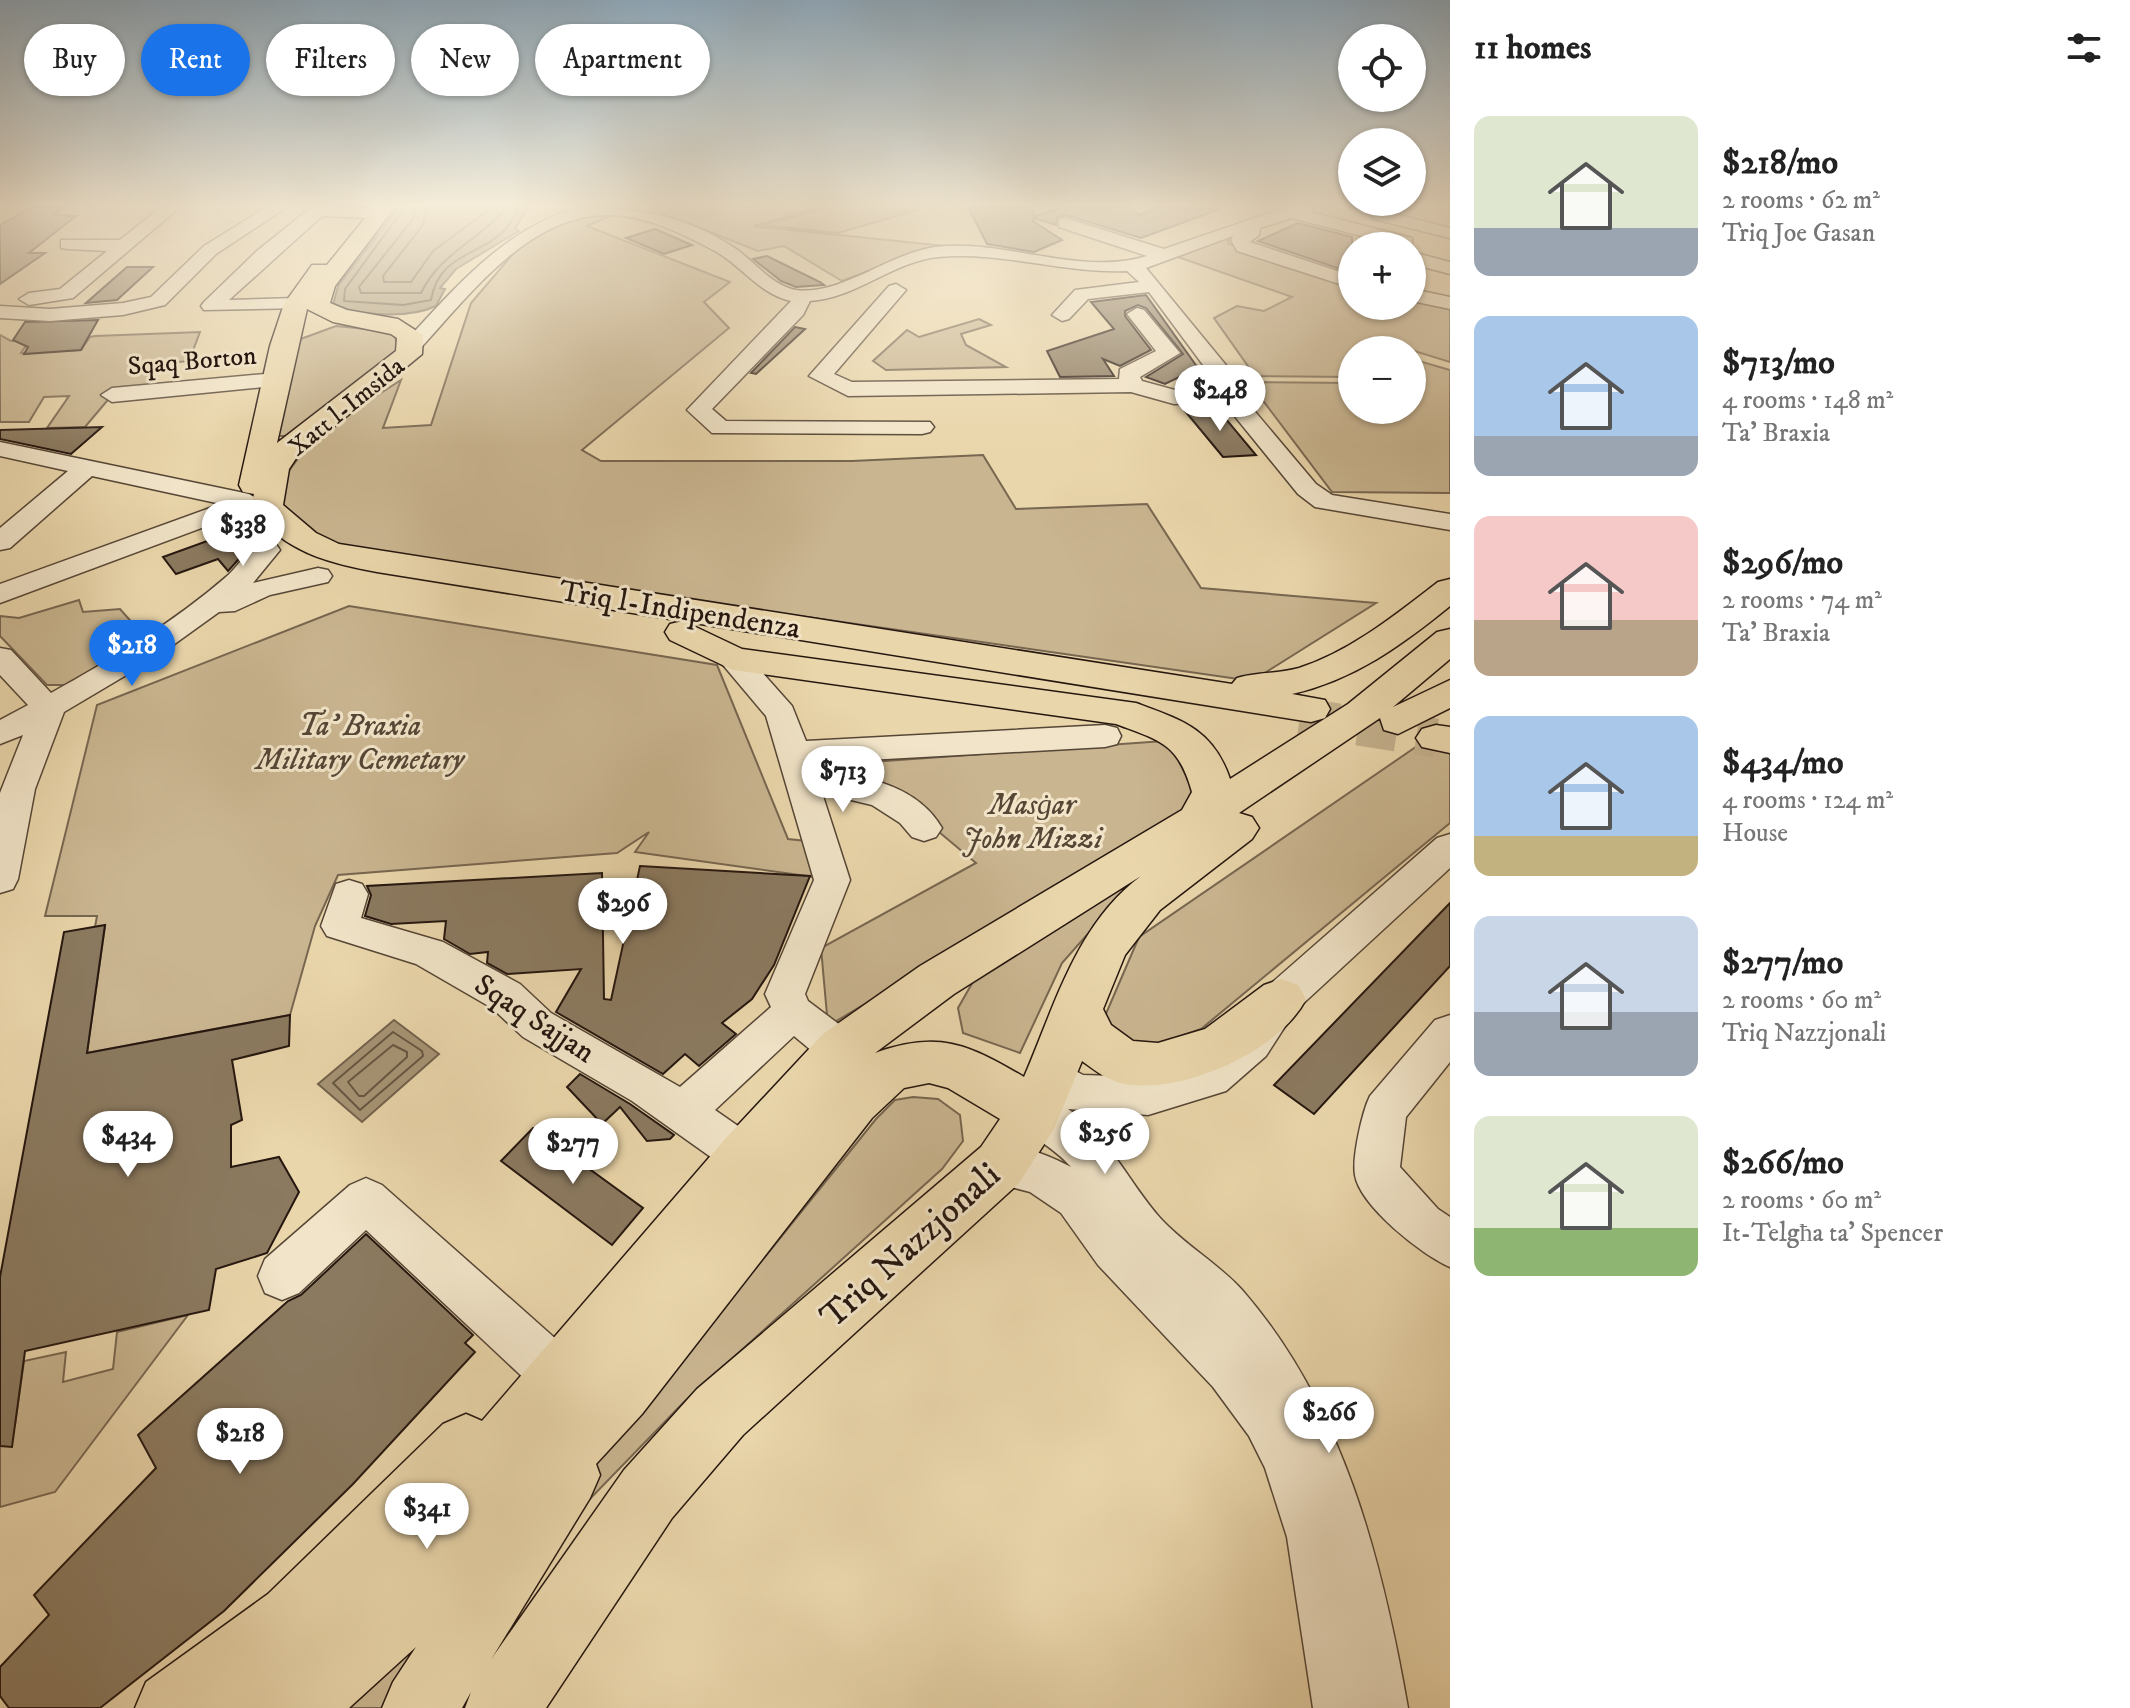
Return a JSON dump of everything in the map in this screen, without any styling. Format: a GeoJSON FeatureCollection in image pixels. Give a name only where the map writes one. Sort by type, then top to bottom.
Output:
{"type":"FeatureCollection","features":[{"type":"Feature","properties":{"kind":"main road","name":"Xatt l-Imsida"},"geometry":{"type":"LineString","coordinates":[[304,562],[255,538],[249,502],[290,393],[283,346],[296,304],[310,287]]}},
{"type":"Feature","properties":{"kind":"main road","name":"Xatt l-Imsida"},"geometry":{"type":"LineString","coordinates":[[304,562],[297,539],[267,507],[274,469],[286,451],[409,354],[410,348],[410,335],[375,323],[334,317],[317,306],[317,296],[323,287]]}},
{"type":"Feature","properties":{"kind":"main road"},"geometry":{"type":"LineString","coordinates":[[283,346],[301,332],[317,327],[375,323]]}},
{"type":"Feature","properties":{"kind":"main road"},"geometry":{"type":"LineString","coordinates":[[290,393],[362,393]]}},
{"type":"Feature","properties":{"kind":"main road","name":"Triq l-Indipendenza"},"geometry":{"type":"LineString","coordinates":[[304,562],[1017,660],[1306,713],[683,632],[304,562]]}},
{"type":"Feature","properties":{"kind":"main road"},"geometry":{"type":"LineString","coordinates":[[1017,660],[1222,686],[1264,687],[1293,683],[1364,653],[1450,589]]}},
{"type":"Feature","properties":{"kind":"main road","name":"Triq Nazzjonali"},"geometry":{"type":"LineString","coordinates":[[1433,714],[1450,607]]}},
{"type":"Feature","properties":{"kind":"main road"},"geometry":{"type":"LineString","coordinates":[[683,632],[733,659],[1122,712],[1171,730],[1202,756],[1213,792],[1198,820]]}},
{"type":"Feature","properties":{"kind":"main road","name":"Triq Nazzjonali"},"geometry":{"type":"LineString","coordinates":[[1433,714],[1450,640]]}},
{"type":"Feature","properties":{"kind":"main road","name":"Triq Nazzjonali"},"geometry":{"type":"LineString","coordinates":[[502,1708],[648,1494],[720,1412],[1000,1165],[1043,1094],[1077,1006],[1105,946],[1144,898],[1223,838],[1433,714],[1450,669]]}},
{"type":"Feature","properties":{"kind":"main road","name":"Triq Nazzjonali"},"geometry":{"type":"LineString","coordinates":[[251,1708],[431,1532],[745,1156],[858,1064],[937,980],[1198,820],[1433,714]]}},
{"type":"Feature","properties":{"kind":"main road"},"geometry":{"type":"LineString","coordinates":[[1077,1006],[1093,1040],[1123,1062],[1158,1065],[1221,1046],[1281,999]]}},
{"type":"Feature","properties":{"kind":"main road"},"geometry":{"type":"LineString","coordinates":[[858,1064],[891,1064],[909,1054],[937,1049],[976,1054],[1043,1094]]}},
{"type":"Feature","properties":{"kind":"main road"},"geometry":{"type":"LineString","coordinates":[[858,1064],[891,1069],[910,1063],[939,1063],[1043,1094]]}},
{"type":"Feature","properties":{"kind":"main road"},"geometry":{"type":"LineString","coordinates":[[294,1708],[461,1558],[620,1392],[843,1114],[858,1064]]}},
{"type":"Feature","properties":{"kind":"main road"},"geometry":{"type":"LineString","coordinates":[[966,1072],[985,1086],[999,1104],[1007,1124],[1008,1145],[1000,1165]]}},
{"type":"Feature","properties":{"kind":"main road","name":"Triq Nazzjonali"},"geometry":{"type":"LineString","coordinates":[[172,1708],[293,1619],[548,1366],[617,1310]]}},
{"type":"Feature","properties":{"kind":"main road"},"geometry":{"type":"LineString","coordinates":[[419,1708],[620,1392]]}},
{"type":"Feature","properties":{"kind":"street"},"geometry":{"type":"LineString","coordinates":[[0,298],[40,300],[66,294],[75,287]]}},
{"type":"Feature","properties":{"kind":"street"},"geometry":{"type":"LineString","coordinates":[[0,312],[50,315],[123,309],[158,301],[173,287]]}},
{"type":"Feature","properties":{"kind":"street"},"geometry":{"type":"LineString","coordinates":[[231,287],[211,306],[296,304]]}},
{"type":"Feature","properties":{"kind":"street"},"geometry":{"type":"LineString","coordinates":[[410,348],[469,287]]}},
{"type":"Feature","properties":{"kind":"street"},"geometry":{"type":"LineString","coordinates":[[773,287],[778,291],[803,296],[842,287]]}},
{"type":"Feature","properties":{"kind":"street"},"geometry":{"type":"LineString","coordinates":[[1062,315],[1082,294],[1148,287]]}},
{"type":"Feature","properties":{"kind":"street"},"geometry":{"type":"LineString","coordinates":[[1155,287],[1226,380],[1230,396],[1307,489],[1324,502],[1450,522]]}},
{"type":"Feature","properties":{"kind":"street"},"geometry":{"type":"LineString","coordinates":[[896,290],[820,376],[848,389],[1132,385],[1174,397],[1230,396]]}},
{"type":"Feature","properties":{"kind":"street"},"geometry":{"type":"LineString","coordinates":[[803,296],[796,311],[699,410],[720,428],[922,427]]}},
{"type":"Feature","properties":{"kind":"street"},"geometry":{"type":"LineString","coordinates":[[1426,298],[1450,303]]}},
{"type":"Feature","properties":{"kind":"street"},"geometry":{"type":"LineString","coordinates":[[375,323],[444,312]]}},
{"type":"Feature","properties":{"kind":"street"},"geometry":{"type":"LineString","coordinates":[[1132,385],[1128,374],[1169,353],[1137,314]]}},
{"type":"Feature","properties":{"kind":"street","name":"Sqaq Borton"},"geometry":{"type":"LineString","coordinates":[[112,395],[290,393]]}},
{"type":"Feature","properties":{"kind":"street"},"geometry":{"type":"LineString","coordinates":[[13,447],[86,468],[249,502]]}},
{"type":"Feature","properties":{"kind":"street"},"geometry":{"type":"LineString","coordinates":[[0,542],[86,468]]}},
{"type":"Feature","properties":{"kind":"street"},"geometry":{"type":"LineString","coordinates":[[0,594],[249,502]]}},
{"type":"Feature","properties":{"kind":"street"},"geometry":{"type":"LineString","coordinates":[[1324,502],[1450,503]]}},
{"type":"Feature","properties":{"kind":"street"},"geometry":{"type":"LineString","coordinates":[[186,621],[261,589],[304,562]]}},
{"type":"Feature","properties":{"kind":"street"},"geometry":{"type":"LineString","coordinates":[[0,733],[49,709],[186,621],[245,576],[304,562]]}},
{"type":"Feature","properties":{"kind":"street"},"geometry":{"type":"LineString","coordinates":[[0,657],[49,709]]}},
{"type":"Feature","properties":{"kind":"street"},"geometry":{"type":"LineString","coordinates":[[733,659],[781,713],[832,880],[785,994],[793,1012],[858,1064]]}},
{"type":"Feature","properties":{"kind":"street"},"geometry":{"type":"LineString","coordinates":[[0,879],[9,783],[49,709]]}},
{"type":"Feature","properties":{"kind":"street"},"geometry":{"type":"LineString","coordinates":[[797,765],[1105,736]]}},
{"type":"Feature","properties":{"kind":"street"},"geometry":{"type":"LineString","coordinates":[[797,765],[886,796],[906,809],[924,828]]}},
{"type":"Feature","properties":{"kind":"street"},"geometry":{"type":"LineString","coordinates":[[1043,1094],[1148,1096],[1211,1078],[1251,1044],[1281,999],[1450,847]]}},
{"type":"Feature","properties":{"kind":"street","name":"Sqaq Sajjan"},"geometry":{"type":"LineString","coordinates":[[349,894],[340,926],[429,953],[506,996],[537,1025],[683,1112],[745,1156]]}},
{"type":"Feature","properties":{"kind":"street"},"geometry":{"type":"LineString","coordinates":[[683,1112],[793,1012]]}},
{"type":"Feature","properties":{"kind":"street"},"geometry":{"type":"LineString","coordinates":[[1450,1032],[1385,1110],[1377,1174],[1421,1225],[1450,1244]]}},
{"type":"Feature","properties":{"kind":"street"},"geometry":{"type":"LineString","coordinates":[[1043,1094],[1102,1169],[1135,1223],[1174,1266],[1223,1306],[1278,1385],[1334,1498],[1357,1580],[1378,1708]]}},
{"type":"Feature","properties":{"kind":"street"},"geometry":{"type":"LineString","coordinates":[[1000,1165],[1029,1169],[1078,1198],[1105,1238],[1243,1383],[1267,1420],[1288,1455],[1305,1509],[1326,1591],[1343,1708]]}},
{"type":"Feature","properties":{"kind":"street"},"geometry":{"type":"LineString","coordinates":[[282,1276],[366,1200],[548,1366]]}},
{"type":"Feature","properties":{"kind":"green space"},"geometry":{"type":"Polygon","coordinates":[[[485,287],[724,287],[704,302],[729,328],[582,450],[601,461],[852,461],[983,455],[1016,509],[1147,504],[1201,588],[1376,603],[1252,681],[383,556],[335,544],[299,525],[272,501],[297,460],[326,430],[401,380],[383,428],[431,425],[471,303],[485,287]]]}},
{"type":"Feature","properties":{"kind":"green space"},"geometry":{"type":"Polygon","coordinates":[[[1263,287],[1338,287],[1338,320],[1426,320],[1426,301],[1450,306],[1450,362],[1426,355],[1426,336],[1338,336],[1338,377],[1255,376],[1214,318],[1237,306],[1264,311],[1292,297],[1263,287]]]}},
{"type":"Feature","properties":{"kind":"green space"},"geometry":{"type":"Polygon","coordinates":[[[979,319],[991,325],[961,334],[966,345],[1006,367],[886,370],[873,361],[907,330],[919,337],[979,319]]]}},
{"type":"Feature","properties":{"kind":"green space"},"geometry":{"type":"Polygon","coordinates":[[[336,326],[394,332],[399,353],[289,436],[274,436],[295,341],[336,326]]]}},
{"type":"Feature","properties":{"kind":"green space"},"geometry":{"type":"Polygon","coordinates":[[[200,332],[189,361],[156,364],[148,387],[112,395],[85,427],[47,428],[69,396],[44,397],[29,422],[0,422],[0,335],[11,341],[29,341],[21,353],[81,350],[90,337],[95,336],[200,332]]]}},
{"type":"Feature","properties":{"kind":"green space"},"geometry":{"type":"Polygon","coordinates":[[[1426,363],[1450,370],[1450,493],[1332,492],[1249,382],[1338,383],[1338,424],[1426,424],[1426,363]]]}},
{"type":"Feature","properties":{"kind":"green space"},"geometry":{"type":"Polygon","coordinates":[[[79,600],[83,612],[120,609],[145,637],[67,685],[47,685],[0,636],[0,616],[19,618],[79,600]]]}},
{"type":"Feature","properties":{"kind":"green space","name":"Ta' Braxia Military Cemetary"},"geometry":{"type":"Polygon","coordinates":[[[349,606],[717,665],[788,839],[816,842],[814,877],[635,852],[649,832],[617,853],[338,875],[315,926],[290,1015],[87,1053],[105,926],[95,927],[97,916],[45,916],[97,705],[349,606]]]}},
{"type":"Feature","properties":{"kind":"green space","name":"Masġar John Mizzi"},"geometry":{"type":"Polygon","coordinates":[[[1164,741],[1195,768],[1199,805],[828,1026],[821,948],[976,863],[857,763],[1164,741]]]}},
{"type":"Feature","properties":{"kind":"green space"},"geometry":{"type":"Polygon","coordinates":[[[1423,742],[1450,747],[1450,823],[1201,1029],[1141,1050],[1102,1023],[1139,937],[1423,742]]]}},
{"type":"Feature","properties":{"kind":"green space"},"geometry":{"type":"Polygon","coordinates":[[[1147,867],[1062,963],[1020,1053],[963,1033],[958,1008],[974,980],[1147,867]]]}},
{"type":"Feature","properties":{"kind":"green space"},"geometry":{"type":"Polygon","coordinates":[[[913,1097],[938,1099],[960,1115],[963,1141],[942,1169],[684,1402],[586,1503],[572,1485],[764,1258],[876,1119],[895,1100],[913,1097]]]}},
{"type":"Feature","properties":{"kind":"green space"},"geometry":{"type":"Polygon","coordinates":[[[188,1315],[55,1492],[0,1507],[0,1429],[15,1425],[24,1361],[66,1352],[63,1382],[113,1369],[117,1332],[188,1315]]]}},
{"type":"Feature","properties":{"kind":"green space"},"geometry":{"type":"Polygon","coordinates":[[[480,1559],[396,1708],[331,1708],[480,1559]]]}},
{"type":"Feature","properties":{"kind":"water"},"geometry":{"type":"Polygon","coordinates":[[[338,287],[445,289],[436,306],[412,313],[357,312],[333,305],[338,287]]]}},
{"type":"Feature","properties":{"kind":"water"},"geometry":{"type":"Polygon","coordinates":[[[394,1020],[439,1054],[362,1122],[318,1084],[394,1020]]]}},
{"type":"Feature","properties":{"kind":"building"},"geometry":{"type":"Polygon","coordinates":[[[105,287],[132,287],[117,300],[86,303],[105,287]]]}},
{"type":"Feature","properties":{"kind":"building"},"geometry":{"type":"Polygon","coordinates":[[[1146,295],[1198,368],[1165,384],[1146,377],[1183,354],[1146,308],[1138,305],[1125,311],[1125,316],[1151,350],[1120,366],[1103,359],[1114,376],[1060,377],[1047,351],[1114,329],[1091,302],[1146,295]]]}},
{"type":"Feature","properties":{"kind":"building"},"geometry":{"type":"Polygon","coordinates":[[[98,320],[81,350],[24,354],[28,347],[13,340],[25,322],[98,320]]]}},
{"type":"Feature","properties":{"kind":"building"},"geometry":{"type":"Polygon","coordinates":[[[795,327],[805,329],[756,374],[751,373],[795,327]]]}},
{"type":"Feature","properties":{"kind":"building"},"geometry":{"type":"Polygon","coordinates":[[[1210,409],[1221,413],[1256,455],[1223,457],[1185,411],[1210,409]]]}},
{"type":"Feature","properties":{"kind":"building"},"geometry":{"type":"Polygon","coordinates":[[[102,427],[71,454],[0,439],[0,430],[102,427]]]}},
{"type":"Feature","properties":{"kind":"building"},"geometry":{"type":"Polygon","coordinates":[[[221,536],[239,537],[249,548],[228,571],[218,559],[176,574],[163,557],[221,536]]]}},
{"type":"Feature","properties":{"kind":"building"},"geometry":{"type":"Polygon","coordinates":[[[640,866],[810,876],[774,965],[752,999],[722,1023],[736,1034],[699,1066],[685,1054],[663,1074],[556,1012],[581,969],[507,974],[487,963],[488,952],[470,954],[444,939],[446,921],[391,924],[365,916],[371,895],[367,886],[602,873],[604,999],[611,1000],[640,866]]]}},
{"type":"Feature","properties":{"kind":"building"},"geometry":{"type":"Polygon","coordinates":[[[1450,903],[1450,966],[1314,1114],[1274,1085],[1450,903]]]}},
{"type":"Feature","properties":{"kind":"building"},"geometry":{"type":"Polygon","coordinates":[[[105,925],[87,1053],[290,1015],[289,1046],[232,1060],[242,1120],[231,1125],[231,1167],[279,1157],[299,1192],[267,1253],[216,1269],[209,1310],[25,1351],[12,1447],[0,1446],[0,1277],[64,932],[105,925]]]}},
{"type":"Feature","properties":{"kind":"building"},"geometry":{"type":"Polygon","coordinates":[[[580,1074],[674,1135],[670,1139],[647,1141],[620,1107],[602,1124],[567,1087],[580,1074]]]}},
{"type":"Feature","properties":{"kind":"building"},"geometry":{"type":"Polygon","coordinates":[[[533,1128],[643,1208],[612,1245],[501,1161],[533,1128]]]}},
{"type":"Feature","properties":{"kind":"building"},"geometry":{"type":"Polygon","coordinates":[[[366,1234],[473,1335],[465,1343],[475,1352],[353,1484],[224,1611],[100,1708],[9,1708],[0,1696],[0,1667],[49,1615],[34,1595],[156,1468],[138,1435],[288,1301],[301,1295],[366,1234]]]}},
{"type":"Feature","properties":{"kind":"tunnel"},"geometry":{"type":"LineString","coordinates":[[1300,717],[1436,738]]}}]}
